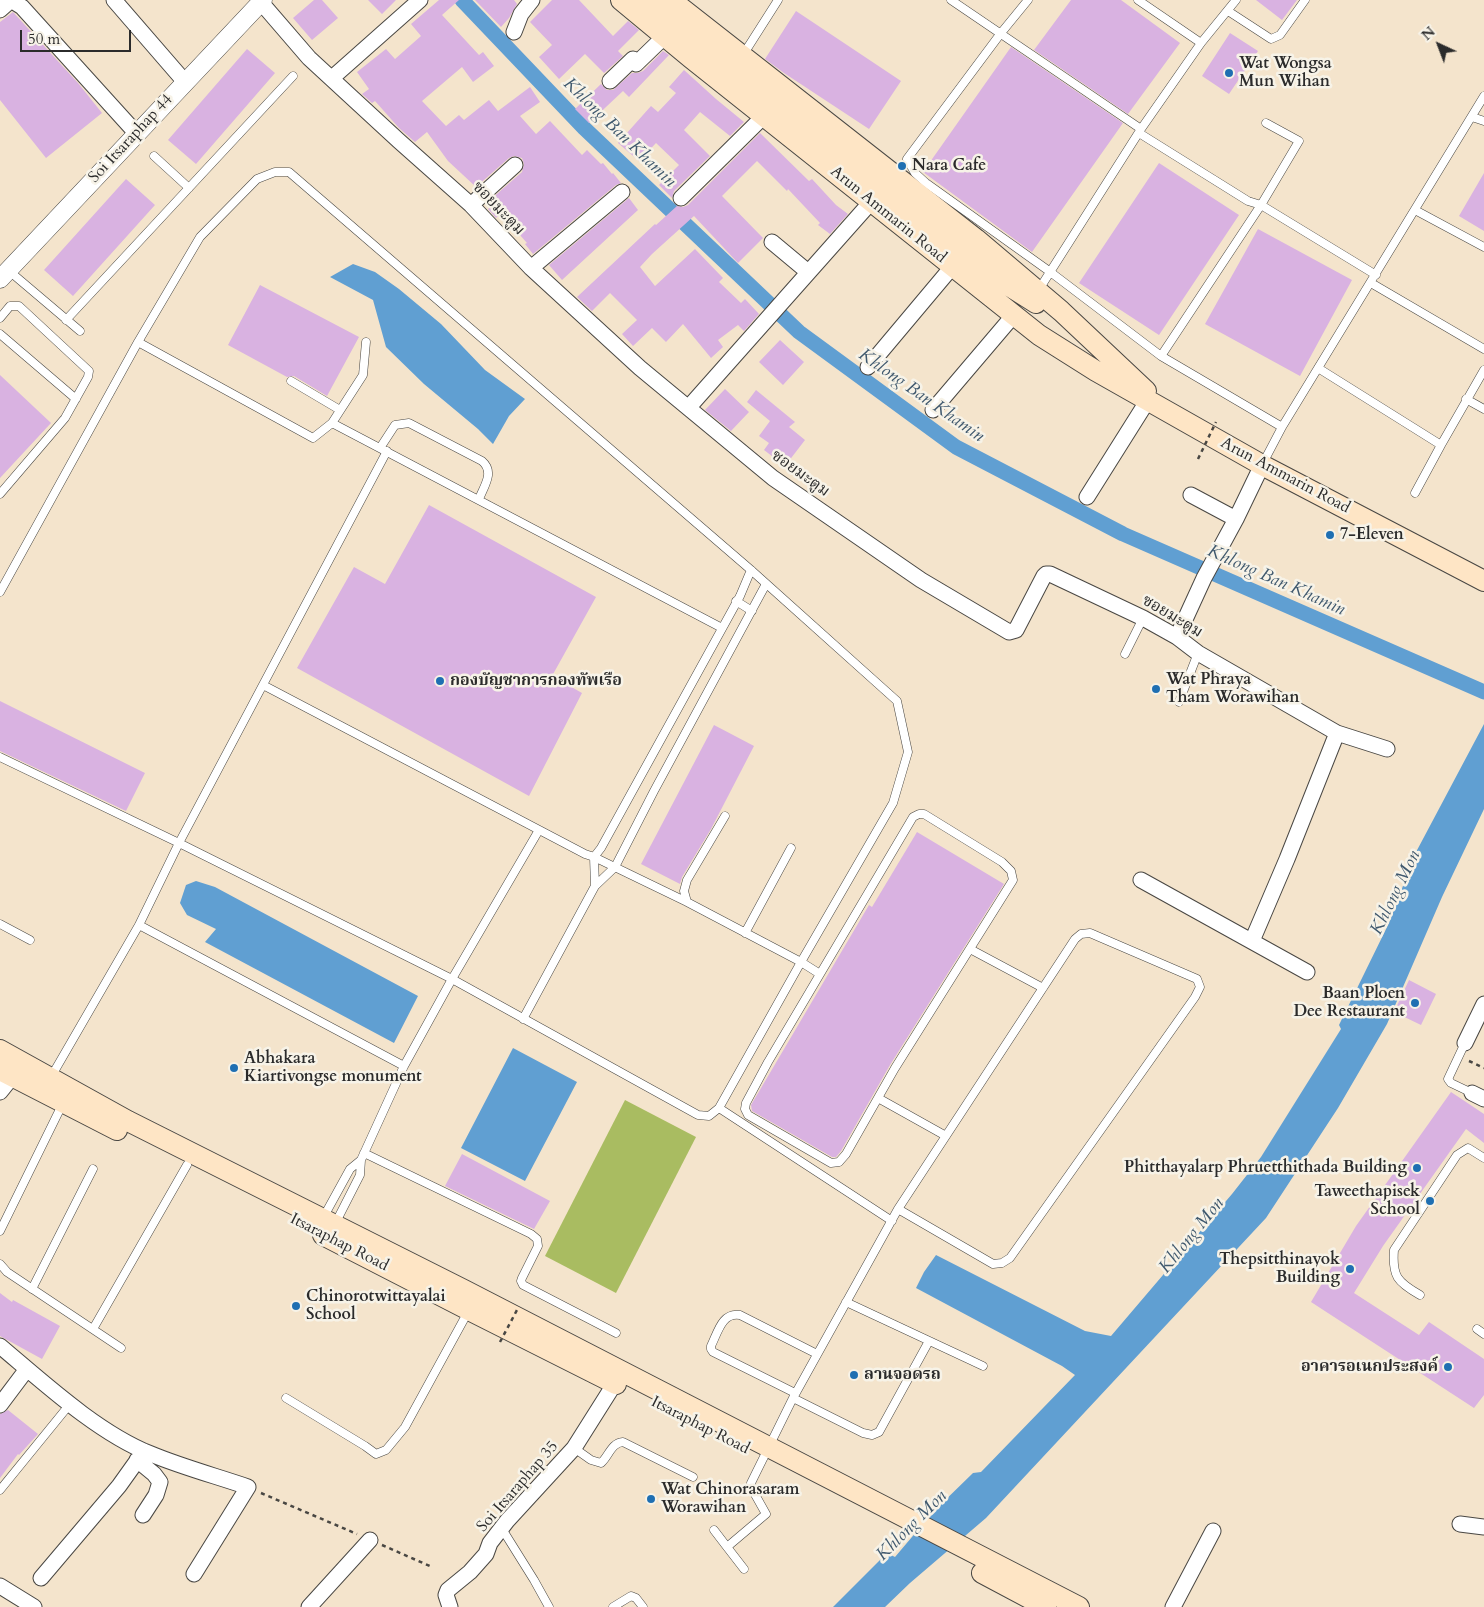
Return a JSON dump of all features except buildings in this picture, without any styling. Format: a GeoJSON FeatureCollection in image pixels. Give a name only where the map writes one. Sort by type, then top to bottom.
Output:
{"type":"FeatureCollection","features":[{"type":"Feature","properties":{"kind":"main road","name":"Arun Ammarin Road"},"geometry":{"type":"LineString","coordinates":[[621,0],[1013,316],[1067,354],[1262,465],[1480,579]]}},
{"type":"Feature","properties":{"kind":"main road"},"geometry":{"type":"LineString","coordinates":[[645,0],[987,272],[1085,333]]}},
{"type":"Feature","properties":{"kind":"main road","name":"Arun Ammarin Road"},"geometry":{"type":"LineString","coordinates":[[671,0],[953,220],[1038,290],[1167,411]]}},
{"type":"Feature","properties":{"kind":"main road"},"geometry":{"type":"LineString","coordinates":[[987,272],[1067,354]]}},
{"type":"Feature","properties":{"kind":"main road"},"geometry":{"type":"LineString","coordinates":[[0,1050],[47,1085],[128,1121],[326,1228],[765,1451]]}},
{"type":"Feature","properties":{"kind":"main road","name":"Itsaraphap Road"},"geometry":{"type":"LineString","coordinates":[[4,1080],[47,1085],[63,1103],[187,1165],[326,1228],[469,1310],[614,1383],[765,1451],[1038,1597],[1079,1607]]}},
{"type":"Feature","properties":{"kind":"street"},"geometry":{"type":"LineString","coordinates":[[114,0],[185,82]]}},
{"type":"Feature","properties":{"kind":"street"},"geometry":{"type":"LineString","coordinates":[[332,78],[420,0]]}},
{"type":"Feature","properties":{"kind":"street"},"geometry":{"type":"LineString","coordinates":[[514,32],[521,14],[532,0]]}},
{"type":"Feature","properties":{"kind":"street","name":"Soi Itsaraphap 44"},"geometry":{"type":"LineString","coordinates":[[4,274],[261,1]]}},
{"type":"Feature","properties":{"kind":"street","name":"ซอยมะตูม"},"geometry":{"type":"LineString","coordinates":[[261,1],[309,58],[471,205],[531,268],[640,368],[773,478],[921,580],[1009,632],[1013,632],[1016,630],[1046,574],[1050,574],[1143,618],[1177,637],[1198,653],[1337,733],[1387,749]]}},
{"type":"Feature","properties":{"kind":"street"},"geometry":{"type":"LineString","coordinates":[[0,10],[9,2],[14,2],[22,7],[137,134]]}},
{"type":"Feature","properties":{"kind":"street"},"geometry":{"type":"LineString","coordinates":[[610,82],[634,59],[636,64],[665,36]]}},
{"type":"Feature","properties":{"kind":"street"},"geometry":{"type":"LineString","coordinates":[[681,198],[764,116]]}},
{"type":"Feature","properties":{"kind":"street"},"geometry":{"type":"LineString","coordinates":[[471,205],[515,164]]}},
{"type":"Feature","properties":{"kind":"street"},"geometry":{"type":"LineString","coordinates":[[531,268],[622,192]]}},
{"type":"Feature","properties":{"kind":"street"},"geometry":{"type":"LineString","coordinates":[[689,407],[871,202]]}},
{"type":"Feature","properties":{"kind":"street"},"geometry":{"type":"LineString","coordinates":[[772,242],[808,272]]}},
{"type":"Feature","properties":{"kind":"street"},"geometry":{"type":"LineString","coordinates":[[868,367],[952,267]]}},
{"type":"Feature","properties":{"kind":"street"},"geometry":{"type":"LineString","coordinates":[[933,410],[1013,316]]}},
{"type":"Feature","properties":{"kind":"street"},"geometry":{"type":"LineString","coordinates":[[1087,497],[1148,400]]}},
{"type":"Feature","properties":{"kind":"street"},"geometry":{"type":"LineString","coordinates":[[1177,637],[1204,578],[1236,519],[1262,465]]}},
{"type":"Feature","properties":{"kind":"street"},"geometry":{"type":"LineString","coordinates":[[1191,495],[1236,519]]}},
{"type":"Feature","properties":{"kind":"street"},"geometry":{"type":"LineString","coordinates":[[1252,941],[1337,733]]}},
{"type":"Feature","properties":{"kind":"street"},"geometry":{"type":"LineString","coordinates":[[1141,880],[1307,972]]}},
{"type":"Feature","properties":{"kind":"street"},"geometry":{"type":"LineString","coordinates":[[1462,1049],[1484,1004]]}},
{"type":"Feature","properties":{"kind":"street"},"geometry":{"type":"LineString","coordinates":[[0,1346],[70,1404],[141,1456],[160,1482],[156,1495],[143,1514]]}},
{"type":"Feature","properties":{"kind":"street"},"geometry":{"type":"LineString","coordinates":[[0,1405],[28,1369]]}},
{"type":"Feature","properties":{"kind":"street","name":"Soi Itsaraphap 35"},"geometry":{"type":"LineString","coordinates":[[450,1607],[446,1595],[448,1590],[470,1572],[486,1554],[490,1543],[574,1448],[614,1383]]}},
{"type":"Feature","properties":{"kind":"street"},"geometry":{"type":"LineString","coordinates":[[141,1456],[248,1487],[194,1574]]}},
{"type":"Feature","properties":{"kind":"street"},"geometry":{"type":"LineString","coordinates":[[41,1578],[119,1486],[141,1456]]}},
{"type":"Feature","properties":{"kind":"street"},"geometry":{"type":"LineString","coordinates":[[1460,1524],[1484,1527]]}},
{"type":"Feature","properties":{"kind":"street"},"geometry":{"type":"LineString","coordinates":[[1173,1607],[1213,1530]]}},
{"type":"Feature","properties":{"kind":"street"},"geometry":{"type":"LineString","coordinates":[[309,1607],[370,1540]]}},
{"type":"Feature","properties":{"kind":"street"},"geometry":{"type":"LineString","coordinates":[[0,1586],[34,1607]]}},
{"type":"Feature","properties":{"kind":"lane"},"geometry":{"type":"LineString","coordinates":[[743,56],[778,0]]}},
{"type":"Feature","properties":{"kind":"lane"},"geometry":{"type":"LineString","coordinates":[[951,0],[1140,131],[1248,201],[1261,205],[1376,275]]}},
{"type":"Feature","properties":{"kind":"lane"},"geometry":{"type":"LineString","coordinates":[[1028,0],[1001,33],[907,159],[915,173],[1161,356],[1282,427]]}},
{"type":"Feature","properties":{"kind":"lane"},"geometry":{"type":"LineString","coordinates":[[1138,0],[1201,43]]}},
{"type":"Feature","properties":{"kind":"lane"},"geometry":{"type":"LineString","coordinates":[[1038,290],[1140,131],[1201,43],[1236,0]]}},
{"type":"Feature","properties":{"kind":"lane"},"geometry":{"type":"LineString","coordinates":[[1228,11],[1271,39],[1280,35],[1305,0]]}},
{"type":"Feature","properties":{"kind":"lane"},"geometry":{"type":"LineString","coordinates":[[66,320],[293,76]]}},
{"type":"Feature","properties":{"kind":"lane"},"geometry":{"type":"LineString","coordinates":[[1262,465],[1282,427],[1484,96]]}},
{"type":"Feature","properties":{"kind":"lane"},"geometry":{"type":"LineString","coordinates":[[1472,116],[1484,120]]}},
{"type":"Feature","properties":{"kind":"lane"},"geometry":{"type":"LineString","coordinates":[[1161,356],[1261,205],[1299,141],[1266,123]]}},
{"type":"Feature","properties":{"kind":"lane"},"geometry":{"type":"LineString","coordinates":[[154,156],[189,188]]}},
{"type":"Feature","properties":{"kind":"lane"},"geometry":{"type":"LineString","coordinates":[[0,592],[138,342],[200,237],[257,179],[276,172],[289,172],[751,570],[897,701],[908,752],[894,803],[801,962],[719,1108],[708,1116],[698,1115],[452,980],[179,844],[1,759]]}},
{"type":"Feature","properties":{"kind":"lane"},"geometry":{"type":"LineString","coordinates":[[1415,210],[1484,247]]}},
{"type":"Feature","properties":{"kind":"lane"},"geometry":{"type":"LineString","coordinates":[[4,274],[80,331]]}},
{"type":"Feature","properties":{"kind":"lane"},"geometry":{"type":"LineString","coordinates":[[1371,283],[1484,349]]}},
{"type":"Feature","properties":{"kind":"lane"},"geometry":{"type":"LineString","coordinates":[[0,318],[10,306],[16,304],[89,371],[88,377],[65,418],[0,494]]}},
{"type":"Feature","properties":{"kind":"lane"},"geometry":{"type":"LineString","coordinates":[[0,334],[76,399]]}},
{"type":"Feature","properties":{"kind":"lane"},"geometry":{"type":"LineString","coordinates":[[138,342],[313,438],[332,423],[363,375],[366,342]]}},
{"type":"Feature","properties":{"kind":"lane"},"geometry":{"type":"LineString","coordinates":[[1318,368],[1441,445]]}},
{"type":"Feature","properties":{"kind":"lane"},"geometry":{"type":"LineString","coordinates":[[1415,493],[1466,399],[1484,370]]}},
{"type":"Feature","properties":{"kind":"lane"},"geometry":{"type":"LineString","coordinates":[[291,380],[340,410]]}},
{"type":"Feature","properties":{"kind":"lane"},"geometry":{"type":"LineString","coordinates":[[1466,399],[1484,409]]}},
{"type":"Feature","properties":{"kind":"lane"},"geometry":{"type":"LineString","coordinates":[[332,423],[722,628]]}},
{"type":"Feature","properties":{"kind":"lane"},"geometry":{"type":"LineString","coordinates":[[47,1085],[139,925],[179,844],[263,686],[384,449],[394,425],[408,423],[482,461],[487,466],[489,475],[479,500]]}},
{"type":"Feature","properties":{"kind":"lane"},"geometry":{"type":"LineString","coordinates":[[595,886],[594,857],[601,848],[722,628],[751,570]]}},
{"type":"Feature","properties":{"kind":"lane"},"geometry":{"type":"LineString","coordinates":[[523,1019],[595,886],[615,868],[654,791],[766,584]]}},
{"type":"Feature","properties":{"kind":"lane"},"geometry":{"type":"LineString","coordinates":[[736,601],[752,611]]}},
{"type":"Feature","properties":{"kind":"lane"},"geometry":{"type":"LineString","coordinates":[[1125,654],[1143,618]]}},
{"type":"Feature","properties":{"kind":"lane"},"geometry":{"type":"LineString","coordinates":[[1179,702],[1198,653]]}},
{"type":"Feature","properties":{"kind":"lane"},"geometry":{"type":"LineString","coordinates":[[263,686],[585,854],[687,902],[801,962],[820,974]]}},
{"type":"Feature","properties":{"kind":"lane"},"geometry":{"type":"LineString","coordinates":[[918,814],[924,814],[1002,862],[1011,871],[1013,880],[970,949],[878,1098],[846,1154],[838,1162],[835,1164],[830,1163],[748,1115],[746,1103],[768,1062],[913,817],[918,814]]}},
{"type":"Feature","properties":{"kind":"lane"},"geometry":{"type":"LineString","coordinates":[[687,902],[684,891],[687,880],[725,816]]}},
{"type":"Feature","properties":{"kind":"lane"},"geometry":{"type":"LineString","coordinates":[[326,1228],[360,1175],[363,1156],[404,1066],[539,830]]}},
{"type":"Feature","properties":{"kind":"lane"},"geometry":{"type":"LineString","coordinates":[[745,933],[791,848]]}},
{"type":"Feature","properties":{"kind":"lane"},"geometry":{"type":"LineString","coordinates":[[0,924],[30,940]]}},
{"type":"Feature","properties":{"kind":"lane"},"geometry":{"type":"LineString","coordinates":[[139,925],[404,1066]]}},
{"type":"Feature","properties":{"kind":"lane"},"geometry":{"type":"LineString","coordinates":[[727,1548],[766,1514],[750,1483],[794,1396],[898,1209],[1075,939],[1082,934],[1090,933],[1197,980],[1200,987],[1190,1004],[1010,1258],[1002,1263],[993,1264],[898,1209]]}},
{"type":"Feature","properties":{"kind":"lane"},"geometry":{"type":"LineString","coordinates":[[970,949],[1043,988]]}},
{"type":"Feature","properties":{"kind":"lane"},"geometry":{"type":"LineString","coordinates":[[1462,1049],[1448,1079],[1449,1082],[1478,1096]]}},
{"type":"Feature","properties":{"kind":"lane"},"geometry":{"type":"LineString","coordinates":[[878,1098],[946,1136]]}},
{"type":"Feature","properties":{"kind":"lane"},"geometry":{"type":"LineString","coordinates":[[0,1231],[63,1103]]}},
{"type":"Feature","properties":{"kind":"lane"},"geometry":{"type":"LineString","coordinates":[[719,1108],[892,1220]]}},
{"type":"Feature","properties":{"kind":"lane"},"geometry":{"type":"LineString","coordinates":[[1420,1295],[1406,1287],[1394,1273],[1394,1250],[1457,1155],[1468,1148],[1484,1158]]}},
{"type":"Feature","properties":{"kind":"lane"},"geometry":{"type":"LineString","coordinates":[[326,1228],[350,1169],[363,1156]]}},
{"type":"Feature","properties":{"kind":"lane"},"geometry":{"type":"LineString","coordinates":[[363,1156],[531,1234],[537,1239],[538,1246],[522,1278],[523,1285],[616,1333]]}},
{"type":"Feature","properties":{"kind":"lane"},"geometry":{"type":"LineString","coordinates":[[93,1329],[187,1165]]}},
{"type":"Feature","properties":{"kind":"lane"},"geometry":{"type":"LineString","coordinates":[[32,1289],[93,1169]]}},
{"type":"Feature","properties":{"kind":"lane"},"geometry":{"type":"LineString","coordinates":[[0,1264],[7,1272],[120,1348]]}},
{"type":"Feature","properties":{"kind":"lane"},"geometry":{"type":"LineString","coordinates":[[846,1302],[983,1366]]}},
{"type":"Feature","properties":{"kind":"lane"},"geometry":{"type":"LineString","coordinates":[[286,1398],[376,1454],[386,1450],[405,1427],[469,1310]]}},
{"type":"Feature","properties":{"kind":"lane"},"geometry":{"type":"LineString","coordinates":[[817,1354],[740,1315],[733,1314],[726,1319],[711,1346],[713,1352],[863,1433],[872,1435],[880,1432],[929,1341]]}},
{"type":"Feature","properties":{"kind":"lane"},"geometry":{"type":"LineString","coordinates":[[0,1490],[70,1404]]}},
{"type":"Feature","properties":{"kind":"lane"},"geometry":{"type":"LineString","coordinates":[[574,1448],[591,1460],[601,1463],[616,1444],[623,1442],[693,1477]]}},
{"type":"Feature","properties":{"kind":"lane"},"geometry":{"type":"LineString","coordinates":[[504,1527],[504,1532],[549,1607]]}},
{"type":"Feature","properties":{"kind":"lane"},"geometry":{"type":"LineString","coordinates":[[714,1530],[744,1569]]}},
{"type":"Feature","properties":{"kind":"lane"},"geometry":{"type":"LineString","coordinates":[[613,1607],[631,1596],[636,1598],[644,1607]]}},
{"type":"Feature","properties":{"kind":"path"},"geometry":{"type":"LineString","coordinates":[[1198,459],[1216,422]]}},
{"type":"Feature","properties":{"kind":"path"},"geometry":{"type":"LineString","coordinates":[[1462,1049],[1484,1068]]}},
{"type":"Feature","properties":{"kind":"path"},"geometry":{"type":"LineString","coordinates":[[500,1342],[517,1310]]}},
{"type":"Feature","properties":{"kind":"path"},"geometry":{"type":"LineString","coordinates":[[248,1487],[432,1567]]}},
{"type":"Feature","properties":{"kind":"green space"},"geometry":{"type":"Polygon","coordinates":[[[625,1100],[696,1137],[616,1293],[545,1256],[625,1100]]]}},
{"type":"Feature","properties":{"kind":"water"},"geometry":{"type":"Polygon","coordinates":[[[353,264],[375,272],[399,289],[441,324],[485,370],[525,399],[509,416],[493,444],[424,384],[386,347],[373,300],[330,277],[353,264]]]}},
{"type":"Feature","properties":{"kind":"water"},"geometry":{"type":"Polygon","coordinates":[[[1484,724],[1484,809],[1442,897],[1387,1024],[1338,1108],[1266,1218],[986,1518],[885,1607],[833,1607],[887,1553],[895,1557],[934,1511],[973,1473],[981,1472],[1075,1375],[1062,1366],[916,1288],[936,1255],[1085,1331],[1111,1336],[1232,1194],[1261,1157],[1341,1029],[1339,1025],[1389,923],[1415,854],[1484,724]]]}},
{"type":"Feature","properties":{"kind":"water"},"geometry":{"type":"Polygon","coordinates":[[[196,881],[215,887],[418,996],[394,1043],[205,942],[216,929],[187,915],[180,903],[186,885],[196,881]]]}},
{"type":"Feature","properties":{"kind":"water"},"geometry":{"type":"Polygon","coordinates":[[[513,1048],[577,1082],[525,1181],[461,1148],[513,1048]]]}},
{"type":"Feature","properties":{"kind":"waterway","name":"Khlong Ban Khamin"},"geometry":{"type":"LineString","coordinates":[[462,0],[584,128],[799,332],[956,447],[1123,534],[1484,692]]}},
{"type":"Feature","properties":{"kind":"place","name":"Wat Wongsa Mun Wihan"},"geometry":{"type":"Point","coordinates":[1229,73]}},
{"type":"Feature","properties":{"kind":"place","name":"Nara Cafe"},"geometry":{"type":"Point","coordinates":[902,166]}},
{"type":"Feature","properties":{"kind":"place","name":"7-Eleven"},"geometry":{"type":"Point","coordinates":[1330,535]}},
{"type":"Feature","properties":{"kind":"place","name":"กองบัญชาการกองทัพเรือ"},"geometry":{"type":"Point","coordinates":[440,681]}},
{"type":"Feature","properties":{"kind":"place","name":"Wat Phraya Tham Worawihan"},"geometry":{"type":"Point","coordinates":[1156,689]}},
{"type":"Feature","properties":{"kind":"place","name":"Baan Ploen Dee Restaurant"},"geometry":{"type":"Point","coordinates":[1415,1003]}},
{"type":"Feature","properties":{"kind":"place","name":"Abhakara Kiartivongse monument"},"geometry":{"type":"Point","coordinates":[234,1068]}},
{"type":"Feature","properties":{"kind":"place","name":"Phitthayalarp Phruetthithada Building"},"geometry":{"type":"Point","coordinates":[1417,1168]}},
{"type":"Feature","properties":{"kind":"place","name":"Taweethapisek School"},"geometry":{"type":"Point","coordinates":[1430,1201]}},
{"type":"Feature","properties":{"kind":"place","name":"Thepsitthinayok Building"},"geometry":{"type":"Point","coordinates":[1350,1269]}},
{"type":"Feature","properties":{"kind":"place","name":"Chinorotwittayalai School"},"geometry":{"type":"Point","coordinates":[296,1306]}},
{"type":"Feature","properties":{"kind":"place","name":"อาคารอเนกประสงค์"},"geometry":{"type":"Point","coordinates":[1448,1367]}},
{"type":"Feature","properties":{"kind":"place","name":"ลานจอดรถ"},"geometry":{"type":"Point","coordinates":[854,1375]}},
{"type":"Feature","properties":{"kind":"place","name":"Wat Chinorasaram Worawihan"},"geometry":{"type":"Point","coordinates":[651,1499]}},
{"type":"Feature","properties":{"kind":"water label","name":"Khlong Mon"},"geometry":{"type":"Point","coordinates":[1396,893]}},
{"type":"Feature","properties":{"kind":"water label","name":"Khlong Mon"},"geometry":{"type":"Point","coordinates":[1192,1236]}},
{"type":"Feature","properties":{"kind":"water label","name":"Khlong Mon"},"geometry":{"type":"Point","coordinates":[912,1526]}}]}
